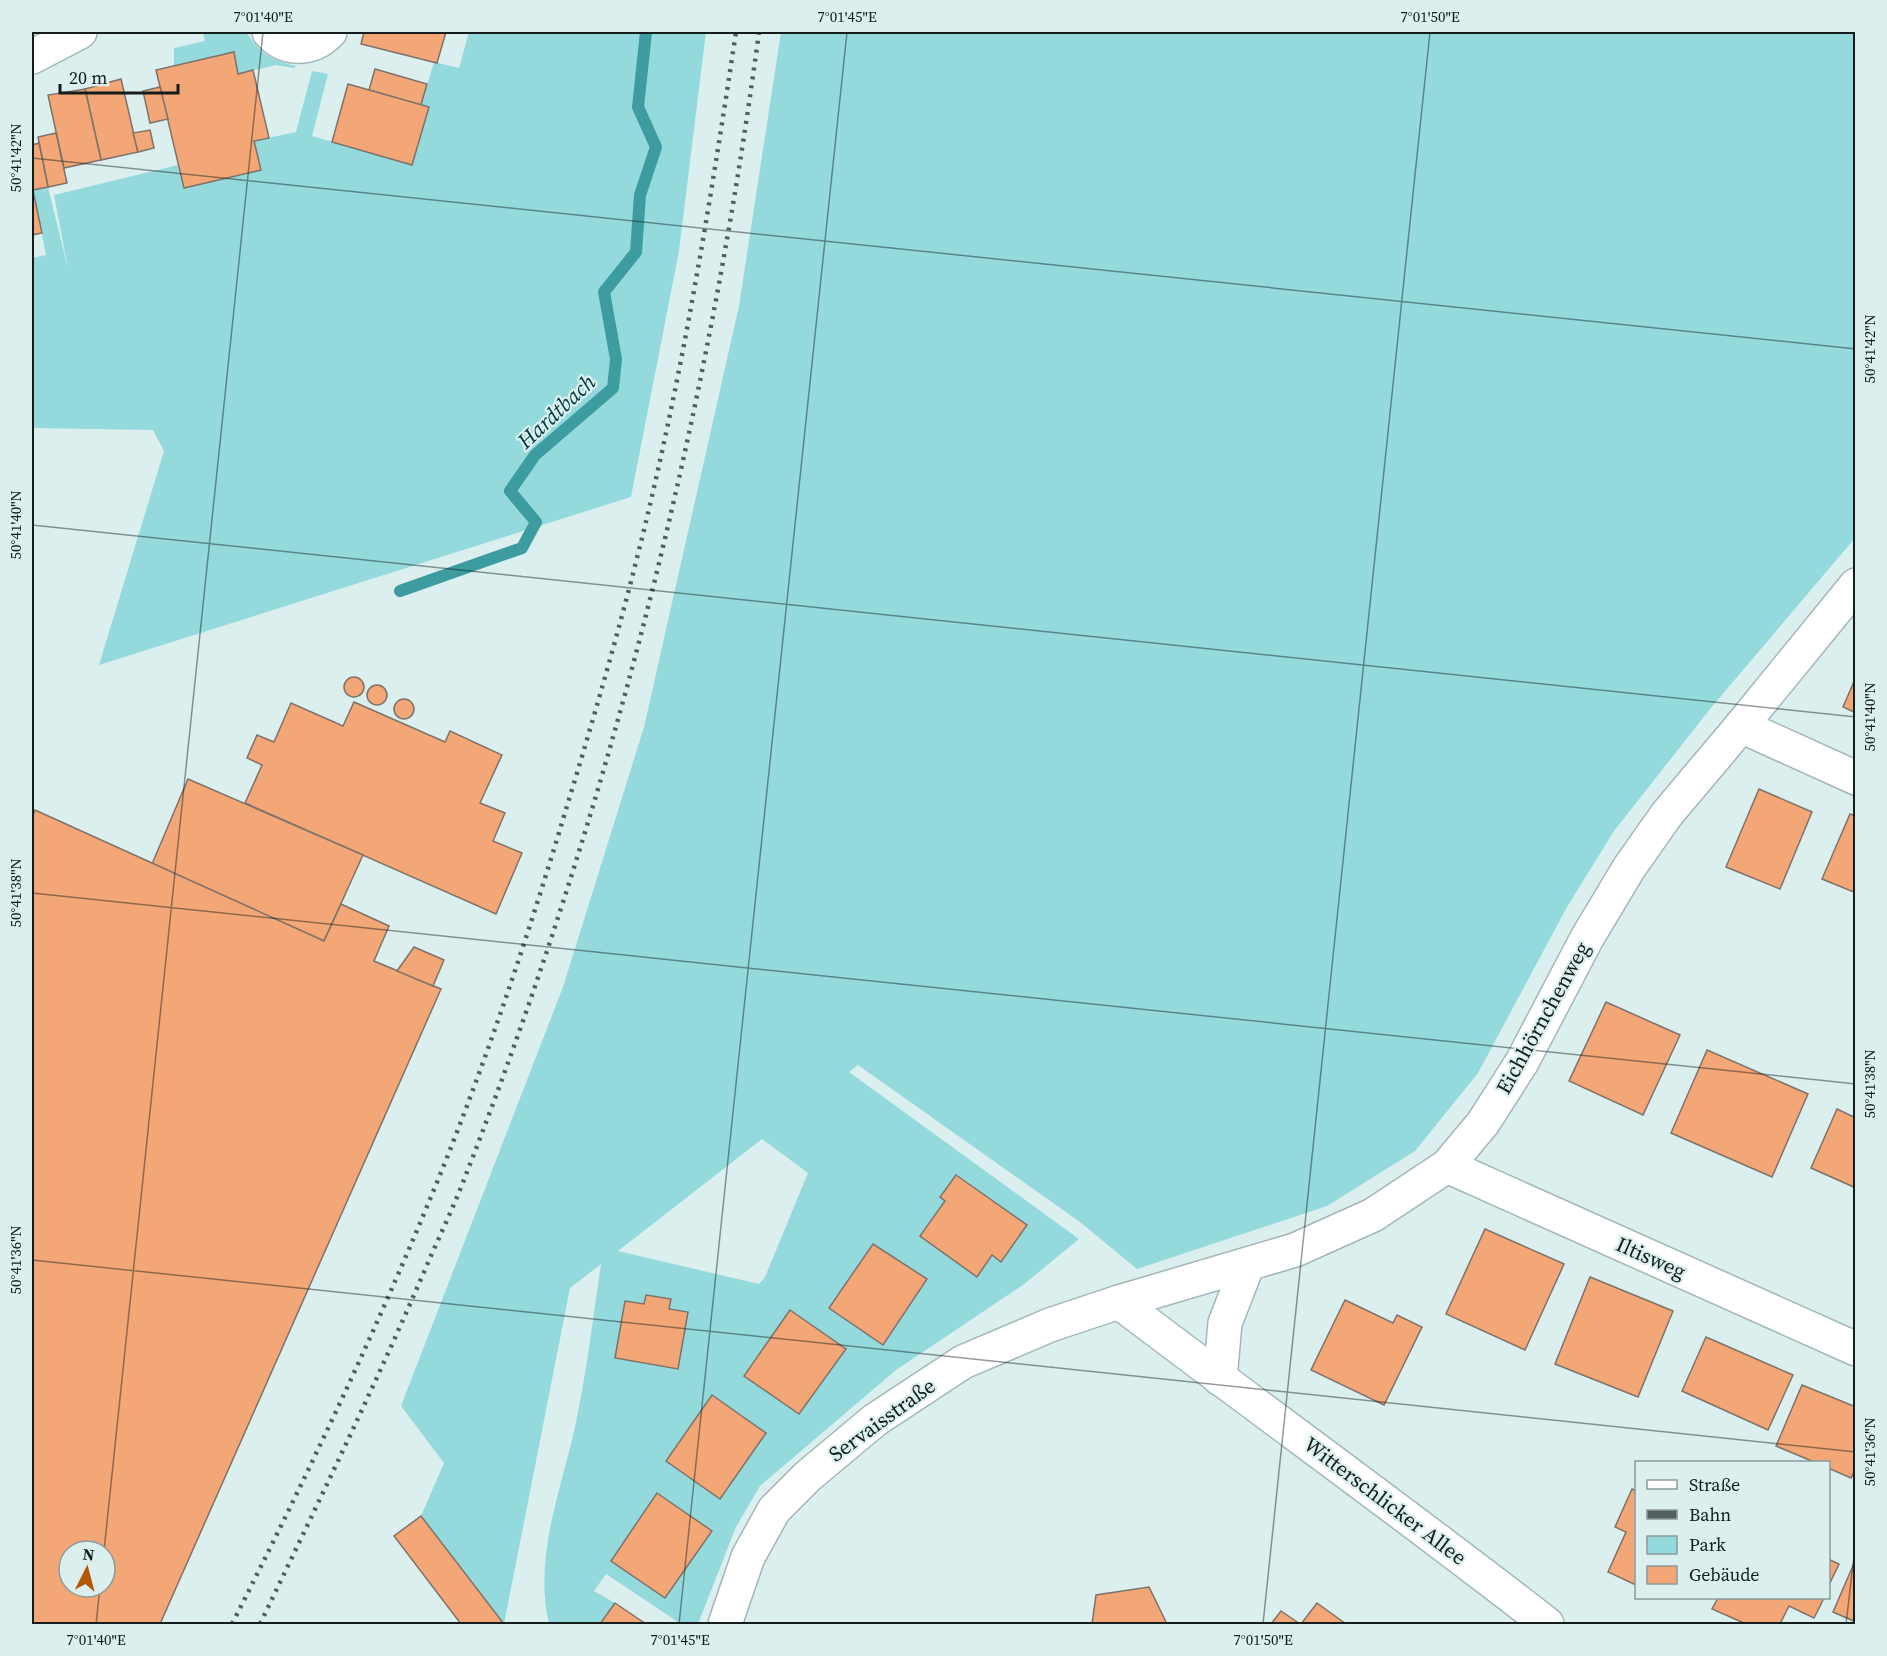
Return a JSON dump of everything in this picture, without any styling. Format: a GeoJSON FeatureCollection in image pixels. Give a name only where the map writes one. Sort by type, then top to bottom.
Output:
{"type":"FeatureCollection","features":[{"type":"Feature","properties":{"kind":"street"},"geometry":{"type":"LineString","coordinates":[[32,57],[80,32]]}},
{"type":"Feature","properties":{"kind":"street"},"geometry":{"type":"LineString","coordinates":[[269,32],[283,43],[306,46],[321,41],[330,32]]}},
{"type":"Feature","properties":{"kind":"street","name":"Eichhörnchenweg"},"geometry":{"type":"LineString","coordinates":[[1119,1302],[1295,1250],[1373,1215],[1447,1166],[1483,1123],[1522,1062],[1587,938],[1629,868],[1667,814],[1856,585]]}},
{"type":"Feature","properties":{"kind":"street"},"geometry":{"type":"LineString","coordinates":[[1741,726],[1856,778]]}},
{"type":"Feature","properties":{"kind":"street","name":"Iltisweg"},"geometry":{"type":"LineString","coordinates":[[1447,1166],[1856,1349]]}},
{"type":"Feature","properties":{"kind":"street"},"geometry":{"type":"LineString","coordinates":[[1220,1379],[1225,1323],[1248,1264]]}},
{"type":"Feature","properties":{"kind":"street","name":"Witterschlicker Allee"},"geometry":{"type":"LineString","coordinates":[[1119,1302],[1457,1554],[1546,1624]]}},
{"type":"Feature","properties":{"kind":"street","name":"Servaisstraße"},"geometry":{"type":"LineString","coordinates":[[725,1624],[748,1557],[774,1510],[808,1476],[875,1420],[963,1362],[1050,1325],[1119,1302]]}},
{"type":"Feature","properties":{"kind":"green space"},"geometry":{"type":"Polygon","coordinates":[[[203,32],[246,32],[266,55],[296,66],[294,68],[276,65],[238,74],[231,53],[174,66],[174,48],[205,41],[203,32]]]}},
{"type":"Feature","properties":{"kind":"green space"},"geometry":{"type":"Polygon","coordinates":[[[469,32],[706,32],[679,251],[631,497],[99,665],[164,451],[153,430],[32,428],[32,258],[46,255],[33,190],[48,187],[68,269],[54,195],[178,165],[184,188],[261,169],[254,141],[296,132],[312,71],[328,74],[312,136],[412,165],[429,107],[421,105],[434,62],[459,68],[469,32]]]}},
{"type":"Feature","properties":{"kind":"green space"},"geometry":{"type":"Polygon","coordinates":[[[781,32],[1855,32],[1855,538],[1710,709],[1614,831],[1567,907],[1478,1073],[1415,1151],[1327,1206],[1137,1269],[1080,1222],[858,1065],[849,1072],[1079,1239],[1023,1285],[896,1370],[760,1486],[736,1527],[698,1624],[681,1624],[606,1574],[594,1591],[615,1603],[600,1624],[549,1624],[544,1573],[547,1548],[580,1402],[601,1264],[570,1288],[504,1624],[421,1516],[444,1463],[401,1406],[563,987],[644,727],[739,306],[781,32]],[[762,1139],[618,1251],[759,1284],[765,1277],[808,1173],[762,1139]]]}},
{"type":"Feature","properties":{"kind":"building"},"geometry":{"type":"Polygon","coordinates":[[[364,32],[446,32],[437,63],[361,44],[364,32]]]}},
{"type":"Feature","properties":{"kind":"building"},"geometry":{"type":"Polygon","coordinates":[[[234,52],[238,74],[253,70],[269,138],[254,141],[261,170],[184,188],[156,70],[234,52]]]}},
{"type":"Feature","properties":{"kind":"building"},"geometry":{"type":"Polygon","coordinates":[[[375,69],[427,84],[421,105],[369,90],[375,69]]]}},
{"type":"Feature","properties":{"kind":"building"},"geometry":{"type":"Polygon","coordinates":[[[121,79],[138,152],[101,160],[85,89],[121,79]]]}},
{"type":"Feature","properties":{"kind":"building"},"geometry":{"type":"Polygon","coordinates":[[[348,84],[429,107],[412,165],[332,142],[348,84]]]}},
{"type":"Feature","properties":{"kind":"building"},"geometry":{"type":"Polygon","coordinates":[[[160,87],[168,119],[150,123],[143,91],[160,87]]]}},
{"type":"Feature","properties":{"kind":"building"},"geometry":{"type":"Polygon","coordinates":[[[85,89],[101,160],[64,168],[48,95],[85,89]]]}},
{"type":"Feature","properties":{"kind":"building"},"geometry":{"type":"Polygon","coordinates":[[[150,130],[154,148],[138,152],[133,133],[150,130]]]}},
{"type":"Feature","properties":{"kind":"building"},"geometry":{"type":"Polygon","coordinates":[[[56,133],[67,183],[48,187],[38,137],[56,133]]]}},
{"type":"Feature","properties":{"kind":"building"},"geometry":{"type":"Polygon","coordinates":[[[39,143],[48,187],[33,190],[32,145],[39,143]]]}},
{"type":"Feature","properties":{"kind":"building"},"geometry":{"type":"Polygon","coordinates":[[[32,186],[42,233],[32,235],[32,186]]]}},
{"type":"Feature","properties":{"kind":"building"},"geometry":{"type":"Polygon","coordinates":[[[354,677],[361,680],[364,687],[361,694],[354,697],[347,694],[344,687],[347,680],[354,677]]]}},
{"type":"Feature","properties":{"kind":"building"},"geometry":{"type":"Polygon","coordinates":[[[1856,677],[1856,713],[1843,707],[1856,677]]]}},
{"type":"Feature","properties":{"kind":"building"},"geometry":{"type":"Polygon","coordinates":[[[377,685],[384,688],[387,695],[384,702],[377,705],[370,702],[367,695],[370,688],[377,685]]]}},
{"type":"Feature","properties":{"kind":"building"},"geometry":{"type":"Polygon","coordinates":[[[404,699],[411,702],[414,709],[411,716],[404,719],[397,716],[394,709],[397,702],[404,699]]]}},
{"type":"Feature","properties":{"kind":"building"},"geometry":{"type":"Polygon","coordinates":[[[354,702],[445,742],[450,731],[502,755],[480,803],[505,813],[493,841],[522,853],[496,914],[245,803],[262,765],[247,758],[257,735],[274,742],[291,703],[343,726],[354,702]]]}},
{"type":"Feature","properties":{"kind":"building"},"geometry":{"type":"Polygon","coordinates":[[[188,779],[363,855],[324,941],[152,864],[188,779]]]}},
{"type":"Feature","properties":{"kind":"building"},"geometry":{"type":"Polygon","coordinates":[[[1759,789],[1812,812],[1780,889],[1726,867],[1759,789]]]}},
{"type":"Feature","properties":{"kind":"building"},"geometry":{"type":"Polygon","coordinates":[[[35,810],[324,941],[341,904],[389,926],[374,961],[441,989],[160,1624],[32,1624],[32,819],[35,810]]]}},
{"type":"Feature","properties":{"kind":"building"},"geometry":{"type":"Polygon","coordinates":[[[1850,814],[1856,816],[1856,893],[1822,879],[1850,814]]]}},
{"type":"Feature","properties":{"kind":"building"},"geometry":{"type":"Polygon","coordinates":[[[414,947],[444,960],[433,986],[397,971],[414,947]]]}},
{"type":"Feature","properties":{"kind":"building"},"geometry":{"type":"Polygon","coordinates":[[[1606,1002],[1680,1035],[1643,1115],[1569,1081],[1606,1002]]]}},
{"type":"Feature","properties":{"kind":"building"},"geometry":{"type":"Polygon","coordinates":[[[1707,1050],[1808,1094],[1772,1177],[1671,1133],[1707,1050]]]}},
{"type":"Feature","properties":{"kind":"building"},"geometry":{"type":"Polygon","coordinates":[[[1837,1109],[1856,1118],[1856,1188],[1811,1168],[1837,1109]]]}},
{"type":"Feature","properties":{"kind":"building"},"geometry":{"type":"Polygon","coordinates":[[[956,1175],[1027,1225],[1001,1262],[992,1255],[977,1277],[920,1236],[945,1201],[940,1197],[956,1175]]]}},
{"type":"Feature","properties":{"kind":"building"},"geometry":{"type":"Polygon","coordinates":[[[1485,1229],[1564,1264],[1525,1350],[1446,1314],[1485,1229]]]}},
{"type":"Feature","properties":{"kind":"building"},"geometry":{"type":"Polygon","coordinates":[[[873,1244],[927,1279],[883,1345],[829,1308],[873,1244]]]}},
{"type":"Feature","properties":{"kind":"building"},"geometry":{"type":"Polygon","coordinates":[[[1590,1277],[1673,1311],[1638,1397],[1555,1364],[1590,1277]]]}},
{"type":"Feature","properties":{"kind":"building"},"geometry":{"type":"Polygon","coordinates":[[[646,1295],[671,1299],[669,1309],[688,1312],[678,1369],[615,1358],[625,1301],[644,1304],[646,1295]]]}},
{"type":"Feature","properties":{"kind":"building"},"geometry":{"type":"Polygon","coordinates":[[[1345,1300],[1393,1323],[1397,1315],[1422,1327],[1384,1405],[1311,1370],[1345,1300]]]}},
{"type":"Feature","properties":{"kind":"building"},"geometry":{"type":"Polygon","coordinates":[[[790,1310],[846,1349],[799,1414],[744,1376],[790,1310]]]}},
{"type":"Feature","properties":{"kind":"building"},"geometry":{"type":"Polygon","coordinates":[[[1706,1337],[1793,1375],[1768,1430],[1682,1391],[1706,1337]]]}},
{"type":"Feature","properties":{"kind":"building"},"geometry":{"type":"Polygon","coordinates":[[[1802,1385],[1856,1407],[1856,1468],[1851,1478],[1830,1469],[1830,1461],[1812,1461],[1776,1446],[1802,1385]]]}},
{"type":"Feature","properties":{"kind":"building"},"geometry":{"type":"Polygon","coordinates":[[[712,1395],[766,1433],[720,1499],[666,1461],[712,1395]]]}},
{"type":"Feature","properties":{"kind":"building"},"geometry":{"type":"Polygon","coordinates":[[[1632,1489],[1635,1490],[1635,1585],[1608,1572],[1626,1532],[1615,1527],[1632,1489]]]}},
{"type":"Feature","properties":{"kind":"building"},"geometry":{"type":"Polygon","coordinates":[[[657,1493],[712,1531],[665,1598],[611,1561],[657,1493]]]}},
{"type":"Feature","properties":{"kind":"building"},"geometry":{"type":"Polygon","coordinates":[[[421,1516],[504,1624],[461,1624],[394,1536],[421,1516]]]}},
{"type":"Feature","properties":{"kind":"building"},"geometry":{"type":"Polygon","coordinates":[[[1830,1560],[1839,1564],[1830,1583],[1830,1560]]]}},
{"type":"Feature","properties":{"kind":"building"},"geometry":{"type":"Polygon","coordinates":[[[1856,1561],[1856,1622],[1833,1612],[1856,1561]]]}},
{"type":"Feature","properties":{"kind":"building"},"geometry":{"type":"Polygon","coordinates":[[[1149,1587],[1167,1624],[1092,1624],[1096,1595],[1149,1587]]]}},
{"type":"Feature","properties":{"kind":"building"},"geometry":{"type":"Polygon","coordinates":[[[1717,1599],[1824,1599],[1814,1618],[1789,1606],[1780,1624],[1746,1624],[1712,1609],[1717,1599]]]}},
{"type":"Feature","properties":{"kind":"building"},"geometry":{"type":"Polygon","coordinates":[[[615,1603],[646,1624],[600,1624],[615,1603]]]}},
{"type":"Feature","properties":{"kind":"building"},"geometry":{"type":"Polygon","coordinates":[[[1317,1603],[1346,1624],[1301,1624],[1317,1603]]]}},
{"type":"Feature","properties":{"kind":"building"},"geometry":{"type":"Polygon","coordinates":[[[1281,1611],[1300,1624],[1271,1624],[1281,1611]]]}},
{"type":"Feature","properties":{"kind":"waterway","name":"Hardtbach"},"geometry":{"type":"LineString","coordinates":[[400,591],[522,548],[536,522],[510,491],[535,455],[613,388],[616,359],[604,292],[636,252],[640,195],[656,147],[638,107],[646,32]]}},
{"type":"Feature","properties":{"kind":"railway"},"geometry":{"type":"LineString","coordinates":[[232,1624],[343,1397],[420,1223],[478,1076],[539,897],[606,672],[653,492],[694,292],[736,32]]}},
{"type":"Feature","properties":{"kind":"railway"},"geometry":{"type":"LineString","coordinates":[[260,1624],[368,1396],[458,1194],[518,1034],[566,894],[609,753],[647,611],[681,467],[712,323],[759,32]]}}]}
